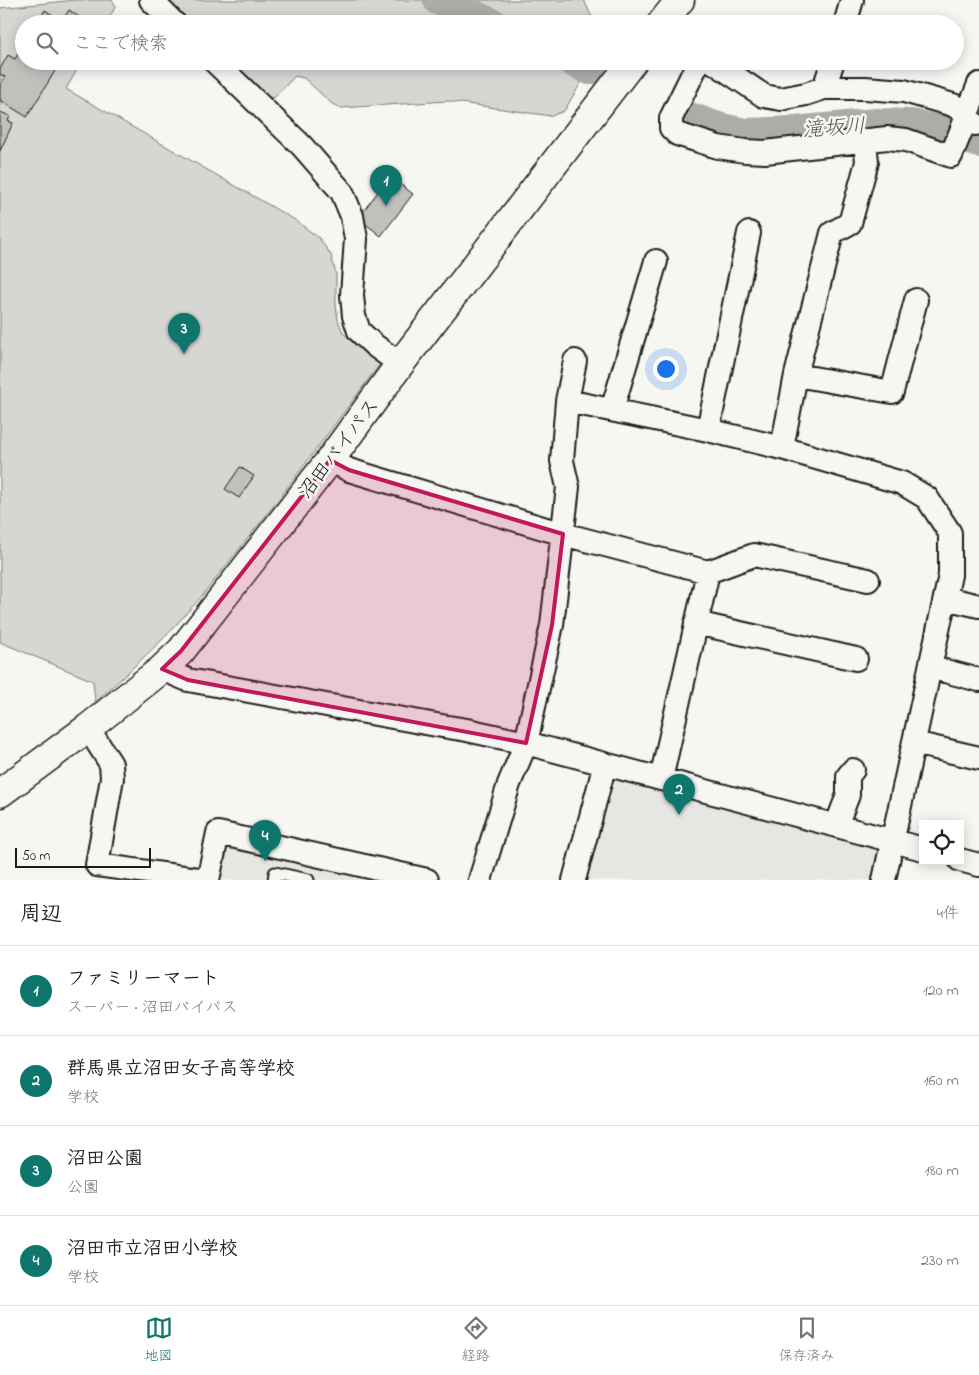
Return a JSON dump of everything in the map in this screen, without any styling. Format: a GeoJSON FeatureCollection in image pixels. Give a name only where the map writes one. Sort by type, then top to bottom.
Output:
{"type":"FeatureCollection","features":[{"type":"Feature","properties":{"kind":"street"},"geometry":{"type":"LineString","coordinates":[[151,0],[166,15]]}},
{"type":"Feature","properties":{"kind":"street"},"geometry":{"type":"LineString","coordinates":[[848,15],[852,0]]}},
{"type":"Feature","properties":{"kind":"street"},"geometry":{"type":"LineString","coordinates":[[223,70],[302,146],[342,192],[352,216],[356,239],[352,295],[354,316],[359,331],[400,364]]}},
{"type":"Feature","properties":{"kind":"street","name":"沼田バイパス"},"geometry":{"type":"LineString","coordinates":[[0,793],[88,728],[162,669],[181,651],[330,460],[400,364],[626,70]]}},
{"type":"Feature","properties":{"kind":"street"},"geometry":{"type":"LineString","coordinates":[[695,70],[671,118],[671,128],[677,134],[718,147],[765,152],[887,138],[906,140],[951,156],[969,122],[979,84]]}},
{"type":"Feature","properties":{"kind":"street"},"geometry":{"type":"LineString","coordinates":[[725,70],[764,96],[781,99],[824,88],[865,88],[904,91],[953,105],[969,122]]}},
{"type":"Feature","properties":{"kind":"street"},"geometry":{"type":"LineString","coordinates":[[824,88],[830,70]]}},
{"type":"Feature","properties":{"kind":"street"},"geometry":{"type":"LineString","coordinates":[[782,448],[796,374],[832,232],[850,223],[867,162],[865,141]]}},
{"type":"Feature","properties":{"kind":"street"},"geometry":{"type":"LineString","coordinates":[[708,430],[750,233]]}},
{"type":"Feature","properties":{"kind":"street"},"geometry":{"type":"LineString","coordinates":[[612,410],[656,261]]}},
{"type":"Feature","properties":{"kind":"street"},"geometry":{"type":"LineString","coordinates":[[796,374],[892,392],[916,300]]}},
{"type":"Feature","properties":{"kind":"street"},"geometry":{"type":"LineString","coordinates":[[480,880],[509,784],[526,743],[552,625],[568,487],[562,461],[567,401],[574,362]]}},
{"type":"Feature","properties":{"kind":"street"},"geometry":{"type":"LineString","coordinates":[[567,401],[708,430],[782,448],[902,483],[927,498],[950,533],[950,575],[884,880]]}},
{"type":"Feature","properties":{"kind":"street"},"geometry":{"type":"LineString","coordinates":[[330,460],[350,470],[563,534],[708,572],[754,554],[868,580]]}},
{"type":"Feature","properties":{"kind":"street"},"geometry":{"type":"LineString","coordinates":[[661,779],[708,572]]}},
{"type":"Feature","properties":{"kind":"street"},"geometry":{"type":"LineString","coordinates":[[945,598],[979,606]]}},
{"type":"Feature","properties":{"kind":"street"},"geometry":{"type":"LineString","coordinates":[[696,623],[856,659]]}},
{"type":"Feature","properties":{"kind":"street"},"geometry":{"type":"LineString","coordinates":[[930,666],[979,680]]}},
{"type":"Feature","properties":{"kind":"street"},"geometry":{"type":"LineString","coordinates":[[162,669],[188,680],[467,730],[526,743],[919,848]]}},
{"type":"Feature","properties":{"kind":"street"},"geometry":{"type":"LineString","coordinates":[[88,728],[111,764],[112,778],[97,865],[207,880],[218,833],[426,880]]}},
{"type":"Feature","properties":{"kind":"street"},"geometry":{"type":"LineString","coordinates":[[914,743],[979,758]]}},
{"type":"Feature","properties":{"kind":"street"},"geometry":{"type":"LineString","coordinates":[[574,880],[605,764]]}},
{"type":"Feature","properties":{"kind":"street"},"geometry":{"type":"LineString","coordinates":[[836,826],[848,795],[848,776],[853,770]]}},
{"type":"Feature","properties":{"kind":"street"},"geometry":{"type":"LineString","coordinates":[[964,861],[979,865]]}},
{"type":"Feature","properties":{"kind":"lane"},"geometry":{"type":"LineString","coordinates":[[274,880],[275,874],[308,880]]}},
{"type":"Feature","properties":{"kind":"highlighted area"},"geometry":{"type":"Polygon","coordinates":[[[330,460],[349,470],[563,534],[552,625],[526,743],[188,680],[162,669],[181,651],[330,460]]]}},
{"type":"Feature","properties":{"kind":"shaded area"},"geometry":{"type":"Polygon","coordinates":[[[75,0],[112,0],[116,6],[110,15],[15,15],[15,70],[77,70],[66,89],[295,220],[319,238],[331,255],[336,274],[336,305],[338,320],[343,333],[380,364],[275,504],[202,596],[166,636],[95,702],[93,681],[0,642],[0,8],[75,0]]]}},
{"type":"Feature","properties":{"kind":"shaded area"},"geometry":{"type":"Polygon","coordinates":[[[164,0],[584,0],[591,15],[178,15],[164,0]]]}},
{"type":"Feature","properties":{"kind":"shaded area"},"geometry":{"type":"Polygon","coordinates":[[[235,70],[589,70],[564,111],[551,116],[447,101],[341,108],[332,104],[304,78],[295,76],[274,98],[263,96],[235,70]]]}},
{"type":"Feature","properties":{"kind":"shaded area"},"geometry":{"type":"Polygon","coordinates":[[[618,776],[879,847],[884,852],[877,880],[580,880],[607,782],[618,776]]]}},
{"type":"Feature","properties":{"kind":"shaded area"},"geometry":{"type":"Polygon","coordinates":[[[224,843],[396,880],[216,880],[224,843]]]}},
{"type":"Feature","properties":{"kind":"building"},"geometry":{"type":"Polygon","coordinates":[[[45,10],[53,15],[42,15],[45,10]]]}},
{"type":"Feature","properties":{"kind":"building"},"geometry":{"type":"Polygon","coordinates":[[[69,10],[76,15],[66,15],[69,10]]]}},
{"type":"Feature","properties":{"kind":"building"},"geometry":{"type":"Polygon","coordinates":[[[8,55],[15,59],[15,70],[56,70],[27,117],[0,100],[0,85],[5,77],[0,74],[0,69],[8,55]]]}},
{"type":"Feature","properties":{"kind":"building"},"geometry":{"type":"Polygon","coordinates":[[[0,112],[10,116],[8,121],[13,123],[0,151],[0,112]]]}},
{"type":"Feature","properties":{"kind":"building"},"geometry":{"type":"Polygon","coordinates":[[[390,176],[413,194],[381,236],[358,218],[390,176]]]}},
{"type":"Feature","properties":{"kind":"building"},"geometry":{"type":"Polygon","coordinates":[[[240,467],[254,476],[239,498],[225,489],[240,467]]]}},
{"type":"Feature","properties":{"kind":"waterway","name":"滝坂川"},"geometry":{"type":"LineString","coordinates":[[439,0],[472,15]]}},
{"type":"Feature","properties":{"kind":"waterway","name":"滝坂川"},"geometry":{"type":"LineString","coordinates":[[690,118],[721,129],[745,134],[794,132],[877,124],[911,125],[942,131],[979,142]]}},
{"type":"Feature","properties":{"kind":"place","name":"ファミリーマート"},"geometry":{"type":"Point","coordinates":[386,206]}},
{"type":"Feature","properties":{"kind":"place","name":"沼田公園"},"geometry":{"type":"Point","coordinates":[184,354]}},
{"type":"Feature","properties":{"kind":"place","name":"群馬県立沼田女子高等学校"},"geometry":{"type":"Point","coordinates":[679,815]}},
{"type":"Feature","properties":{"kind":"place","name":"沼田市立沼田小学校"},"geometry":{"type":"Point","coordinates":[265,861]}}]}
